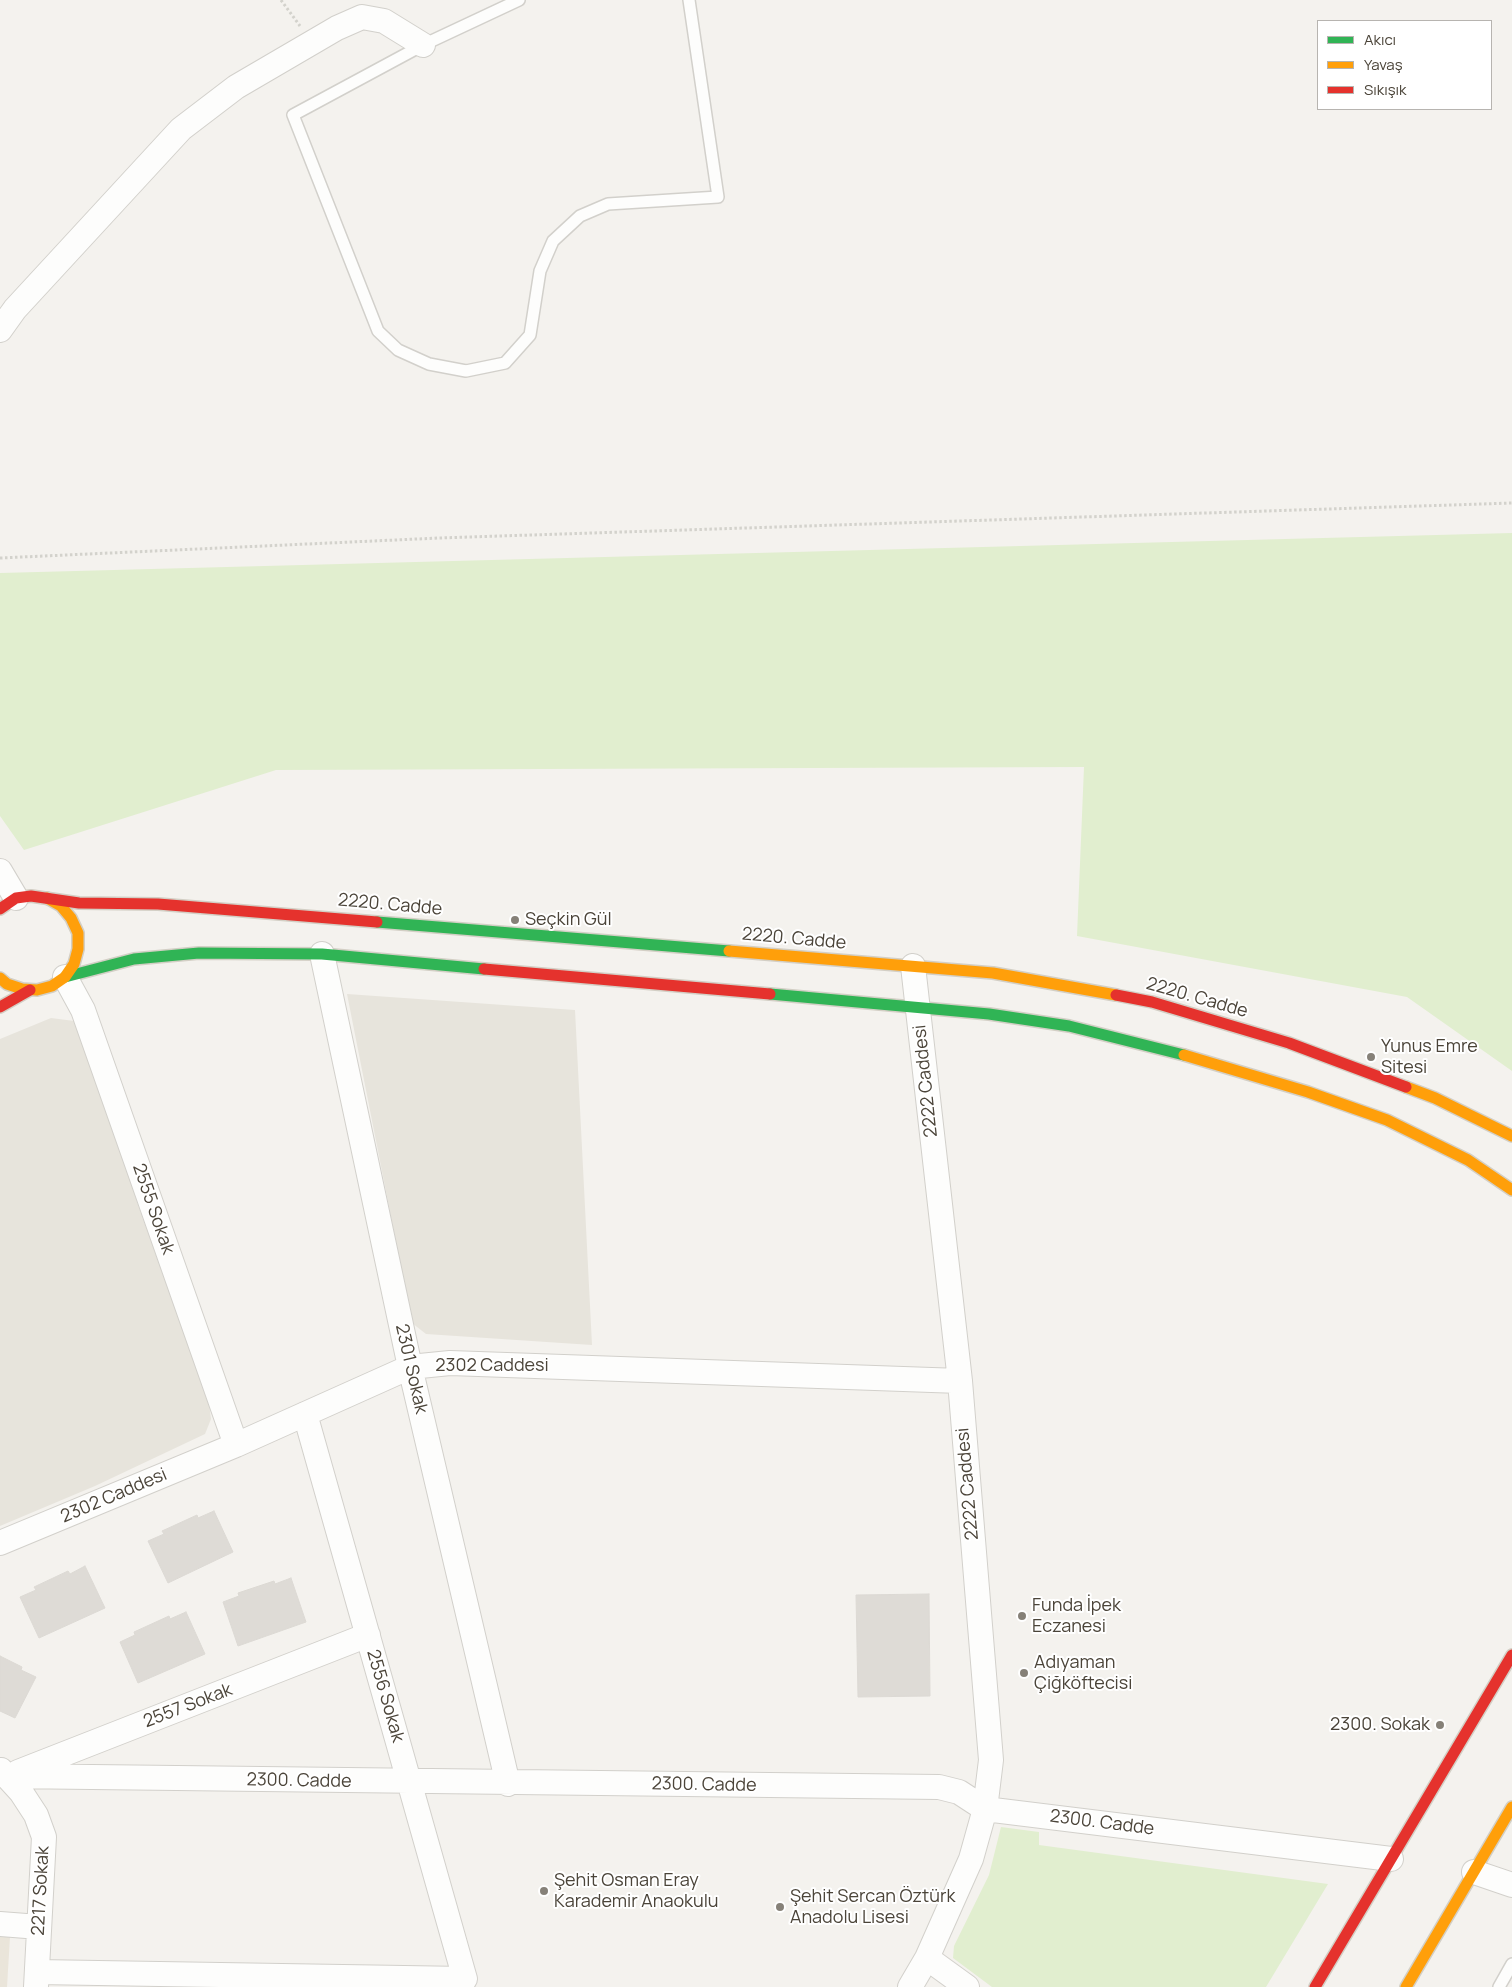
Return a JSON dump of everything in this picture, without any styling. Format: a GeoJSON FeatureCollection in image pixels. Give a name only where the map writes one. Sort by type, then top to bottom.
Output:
{"type":"FeatureCollection","features":[{"type":"Feature","properties":{"kind":"street"},"geometry":{"type":"LineString","coordinates":[[0,330],[15,309],[181,129],[236,87],[337,28],[362,17],[384,21],[423,45]]}},
{"type":"Feature","properties":{"kind":"street"},"geometry":{"type":"LineString","coordinates":[[0,872],[8,904]]}},
{"type":"Feature","properties":{"kind":"street","name":"2220. Cadde"},"geometry":{"type":"LineString","coordinates":[[8,904],[31,896],[79,903],[168,904],[993,973],[1074,986],[1179,1010],[1289,1043],[1435,1098],[1512,1136]]}},
{"type":"Feature","properties":{"kind":"street"},"geometry":{"type":"LineString","coordinates":[[46,898],[61,906],[71,918],[78,933],[78,949],[74,964],[65,977]]}},
{"type":"Feature","properties":{"kind":"street"},"geometry":{"type":"LineString","coordinates":[[0,1007],[30,990],[52,986],[65,977],[134,959],[199,953],[322,954],[989,1014],[1069,1026],[1224,1065],[1387,1120],[1468,1160],[1512,1190]]}},
{"type":"Feature","properties":{"kind":"street","name":"2301 Sokak"},"geometry":{"type":"LineString","coordinates":[[322,954],[410,1367],[508,1784]]}},
{"type":"Feature","properties":{"kind":"street","name":"2222 Caddesi"},"geometry":{"type":"LineString","coordinates":[[910,1987],[928,1958],[970,1859],[985,1809],[991,1760],[960,1380],[913,966]]}},
{"type":"Feature","properties":{"kind":"street","name":"2555 Sokak"},"geometry":{"type":"LineString","coordinates":[[65,977],[83,1010],[236,1445]]}},
{"type":"Feature","properties":{"kind":"street"},"geometry":{"type":"LineString","coordinates":[[0,978],[7,984],[30,990]]}},
{"type":"Feature","properties":{"kind":"street","name":"2302 Caddesi"},"geometry":{"type":"LineString","coordinates":[[0,1543],[236,1445],[410,1367],[450,1363],[960,1380]]}},
{"type":"Feature","properties":{"kind":"street","name":"2556 Sokak"},"geometry":{"type":"LineString","coordinates":[[37,1980],[465,1979],[305,1414]]}},
{"type":"Feature","properties":{"kind":"street","name":"2557 Sokak"},"geometry":{"type":"LineString","coordinates":[[4,1772],[368,1635]]}},
{"type":"Feature","properties":{"kind":"street"},"geometry":{"type":"LineString","coordinates":[[1315,1987],[1512,1655]]}},
{"type":"Feature","properties":{"kind":"street","name":"2300. Cadde"},"geometry":{"type":"LineString","coordinates":[[4,1772],[508,1784],[939,1787],[959,1792],[985,1809],[1391,1859]]}},
{"type":"Feature","properties":{"kind":"street","name":"2217 Sokak"},"geometry":{"type":"LineString","coordinates":[[4,1772],[36,1815],[44,1837],[37,1980]]}},
{"type":"Feature","properties":{"kind":"street"},"geometry":{"type":"LineString","coordinates":[[1406,1987],[1512,1807]]}},
{"type":"Feature","properties":{"kind":"street"},"geometry":{"type":"LineString","coordinates":[[1474,1872],[1512,1885]]}},
{"type":"Feature","properties":{"kind":"street"},"geometry":{"type":"LineString","coordinates":[[0,1924],[39,1927]]}},
{"type":"Feature","properties":{"kind":"street"},"geometry":{"type":"LineString","coordinates":[[928,1958],[967,1987]]}},
{"type":"Feature","properties":{"kind":"lane"},"geometry":{"type":"LineString","coordinates":[[519,0],[423,45],[293,115],[378,332],[398,350],[429,364],[466,370],[505,363],[530,335],[540,271],[553,241],[580,216],[608,204],[718,197],[690,0]]}},
{"type":"Feature","properties":{"kind":"lane"},"geometry":{"type":"LineString","coordinates":[[1498,1987],[1512,1964]]}},
{"type":"Feature","properties":{"kind":"path"},"geometry":{"type":"LineString","coordinates":[[281,0],[313,42]]}},
{"type":"Feature","properties":{"kind":"path"},"geometry":{"type":"LineString","coordinates":[[0,558],[439,538],[1512,503]]}},
{"type":"Feature","properties":{"kind":"shaded area"},"geometry":{"type":"Polygon","coordinates":[[[347,994],[575,1010],[592,1345],[426,1334],[412,1323],[347,994]]]}},
{"type":"Feature","properties":{"kind":"shaded area"},"geometry":{"type":"Polygon","coordinates":[[[51,1018],[82,1022],[137,1202],[209,1403],[211,1419],[205,1434],[95,1486],[0,1526],[0,1039],[51,1018]]]}},
{"type":"Feature","properties":{"kind":"shaded area"},"geometry":{"type":"Polygon","coordinates":[[[0,1937],[10,1937],[7,1987],[0,1987],[0,1937]]]}},
{"type":"Feature","properties":{"kind":"green space"},"geometry":{"type":"Polygon","coordinates":[[[1512,533],[1512,1071],[1407,997],[1077,936],[1084,767],[276,770],[24,850],[0,816],[0,573],[1512,533]]]}},
{"type":"Feature","properties":{"kind":"green space"},"geometry":{"type":"Polygon","coordinates":[[[1001,1827],[1039,1832],[1039,1845],[1328,1884],[1266,1987],[992,1987],[953,1958],[954,1946],[989,1875],[1001,1827]]]}},
{"type":"Feature","properties":{"kind":"building"},"geometry":{"type":"Polygon","coordinates":[[[214,1511],[233,1552],[168,1583],[148,1541],[164,1534],[162,1531],[197,1515],[198,1518],[214,1511]]]}},
{"type":"Feature","properties":{"kind":"building"},"geometry":{"type":"Polygon","coordinates":[[[85,1566],[105,1608],[39,1638],[20,1597],[36,1590],[34,1587],[68,1571],[70,1574],[85,1566]]]}},
{"type":"Feature","properties":{"kind":"building"},"geometry":{"type":"Polygon","coordinates":[[[291,1578],[306,1622],[238,1646],[223,1602],[239,1596],[238,1593],[274,1581],[275,1584],[291,1578]]]}},
{"type":"Feature","properties":{"kind":"building"},"geometry":{"type":"Polygon","coordinates":[[[929,1594],[930,1696],[858,1697],[856,1595],[929,1594]]]}},
{"type":"Feature","properties":{"kind":"building"},"geometry":{"type":"Polygon","coordinates":[[[186,1612],[205,1654],[138,1683],[120,1642],[135,1635],[134,1632],[169,1616],[170,1619],[186,1612]]]}},
{"type":"Feature","properties":{"kind":"building"},"geometry":{"type":"Polygon","coordinates":[[[0,1656],[22,1667],[21,1670],[36,1677],[15,1718],[0,1711],[0,1656]]]}},
{"type":"Feature","properties":{"kind":"traffic: fast"},"geometry":{"type":"LineString","coordinates":[[377,922],[729,951]]}},
{"type":"Feature","properties":{"kind":"traffic: fast"},"geometry":{"type":"LineString","coordinates":[[65,977],[134,959],[199,953],[322,954],[484,969]]}},
{"type":"Feature","properties":{"kind":"traffic: fast"},"geometry":{"type":"LineString","coordinates":[[770,994],[989,1014],[1069,1026],[1184,1055]]}},
{"type":"Feature","properties":{"kind":"traffic: slow"},"geometry":{"type":"LineString","coordinates":[[0,978],[7,984],[22,989],[37,990],[52,986],[65,977],[74,964],[78,949],[78,933],[71,918],[61,906],[47,898]]}},
{"type":"Feature","properties":{"kind":"traffic: slow"},"geometry":{"type":"LineString","coordinates":[[729,951],[993,973],[1116,995]]}},
{"type":"Feature","properties":{"kind":"traffic: slow"},"geometry":{"type":"LineString","coordinates":[[1184,1055],[1308,1092],[1387,1120],[1468,1160],[1512,1190]]}},
{"type":"Feature","properties":{"kind":"traffic: slow"},"geometry":{"type":"LineString","coordinates":[[1406,1087],[1435,1098],[1512,1136]]}},
{"type":"Feature","properties":{"kind":"traffic: slow"},"geometry":{"type":"LineString","coordinates":[[1406,1987],[1512,1807]]}},
{"type":"Feature","properties":{"kind":"traffic: jam"},"geometry":{"type":"LineString","coordinates":[[0,909],[16,898],[31,896],[79,903],[158,904],[377,922]]}},
{"type":"Feature","properties":{"kind":"traffic: jam"},"geometry":{"type":"LineString","coordinates":[[484,969],[770,994]]}},
{"type":"Feature","properties":{"kind":"traffic: jam"},"geometry":{"type":"LineString","coordinates":[[0,1007],[30,990]]}},
{"type":"Feature","properties":{"kind":"traffic: jam"},"geometry":{"type":"LineString","coordinates":[[1116,995],[1152,1002],[1289,1043],[1406,1087]]}},
{"type":"Feature","properties":{"kind":"traffic: jam"},"geometry":{"type":"LineString","coordinates":[[1315,1987],[1512,1655]]}},
{"type":"Feature","properties":{"kind":"place","name":"Seçkin Gül"},"geometry":{"type":"Point","coordinates":[515,920]}},
{"type":"Feature","properties":{"kind":"place","name":"Yunus Emre Sitesi"},"geometry":{"type":"Point","coordinates":[1371,1057]}},
{"type":"Feature","properties":{"kind":"place","name":"Funda İpek Eczanesi"},"geometry":{"type":"Point","coordinates":[1022,1616]}},
{"type":"Feature","properties":{"kind":"place","name":"Adıyaman Çiğköftecisi"},"geometry":{"type":"Point","coordinates":[1024,1673]}},
{"type":"Feature","properties":{"kind":"place","name":"2300. Sokak"},"geometry":{"type":"Point","coordinates":[1440,1725]}},
{"type":"Feature","properties":{"kind":"place","name":"Şehit Osman Eray Karademir Anaokulu"},"geometry":{"type":"Point","coordinates":[544,1891]}},
{"type":"Feature","properties":{"kind":"place","name":"Şehit Sercan Öztürk Anadolu Lisesi"},"geometry":{"type":"Point","coordinates":[780,1907]}}]}
